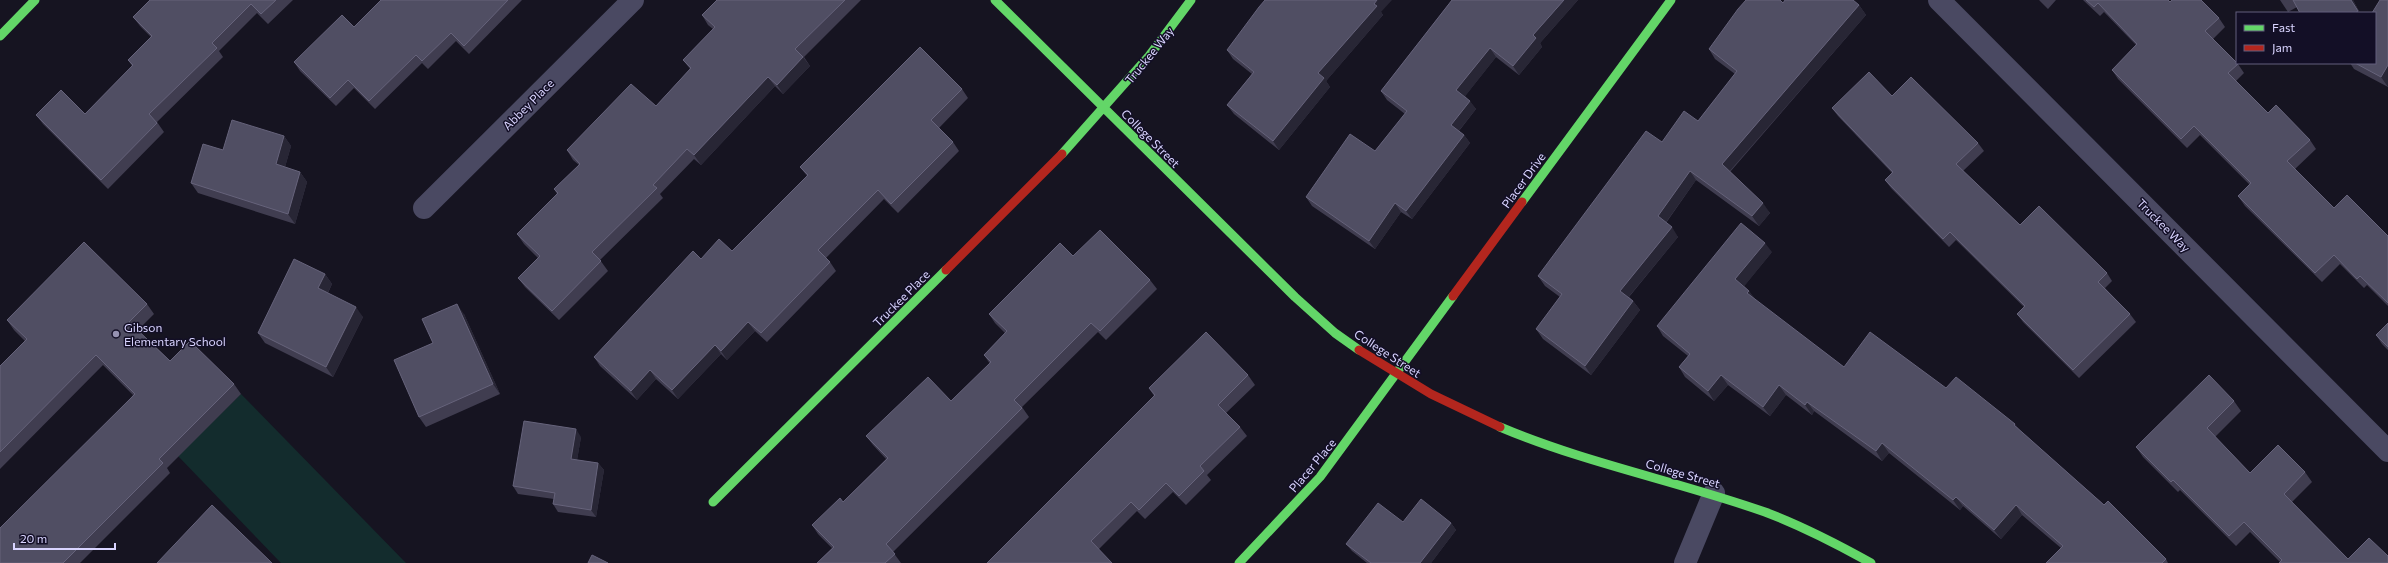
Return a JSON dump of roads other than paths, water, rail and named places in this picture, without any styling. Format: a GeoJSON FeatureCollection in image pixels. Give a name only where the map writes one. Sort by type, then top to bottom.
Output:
{"type":"FeatureCollection","features":[{"type":"Feature","properties":{"kind":"street"},"geometry":{"type":"LineString","coordinates":[[0,36],[35,0]]}},
{"type":"Feature","properties":{"kind":"street","name":"Abbey Place"},"geometry":{"type":"LineString","coordinates":[[424,208],[633,0]]}},
{"type":"Feature","properties":{"kind":"street","name":"College Street"},"geometry":{"type":"LineString","coordinates":[[995,0],[1295,298],[1348,342],[1395,374],[1440,400],[1499,426],[1570,453],[1714,494],[1789,522],[1851,551],[1871,563]]}},
{"type":"Feature","properties":{"kind":"street","name":"Truckee Way"},"geometry":{"type":"LineString","coordinates":[[1104,108],[1149,56],[1191,0]]}},
{"type":"Feature","properties":{"kind":"street","name":"Placer Drive"},"geometry":{"type":"LineString","coordinates":[[1395,374],[1671,0]]}},
{"type":"Feature","properties":{"kind":"street","name":"Truckee Way"},"geometry":{"type":"LineString","coordinates":[[1939,0],[2388,451]]}},
{"type":"Feature","properties":{"kind":"street","name":"Truckee Place"},"geometry":{"type":"LineString","coordinates":[[714,502],[1054,163],[1104,108]]}},
{"type":"Feature","properties":{"kind":"street","name":"Placer Place"},"geometry":{"type":"LineString","coordinates":[[1239,563],[1320,477],[1355,432],[1395,374]]}},
{"type":"Feature","properties":{"kind":"street"},"geometry":{"type":"LineString","coordinates":[[1684,563],[1714,494]]}},
{"type":"Feature","properties":{"kind":"place","name":"Gibson Elementary School"},"geometry":{"type":"Point","coordinates":[116,334]}}]}
